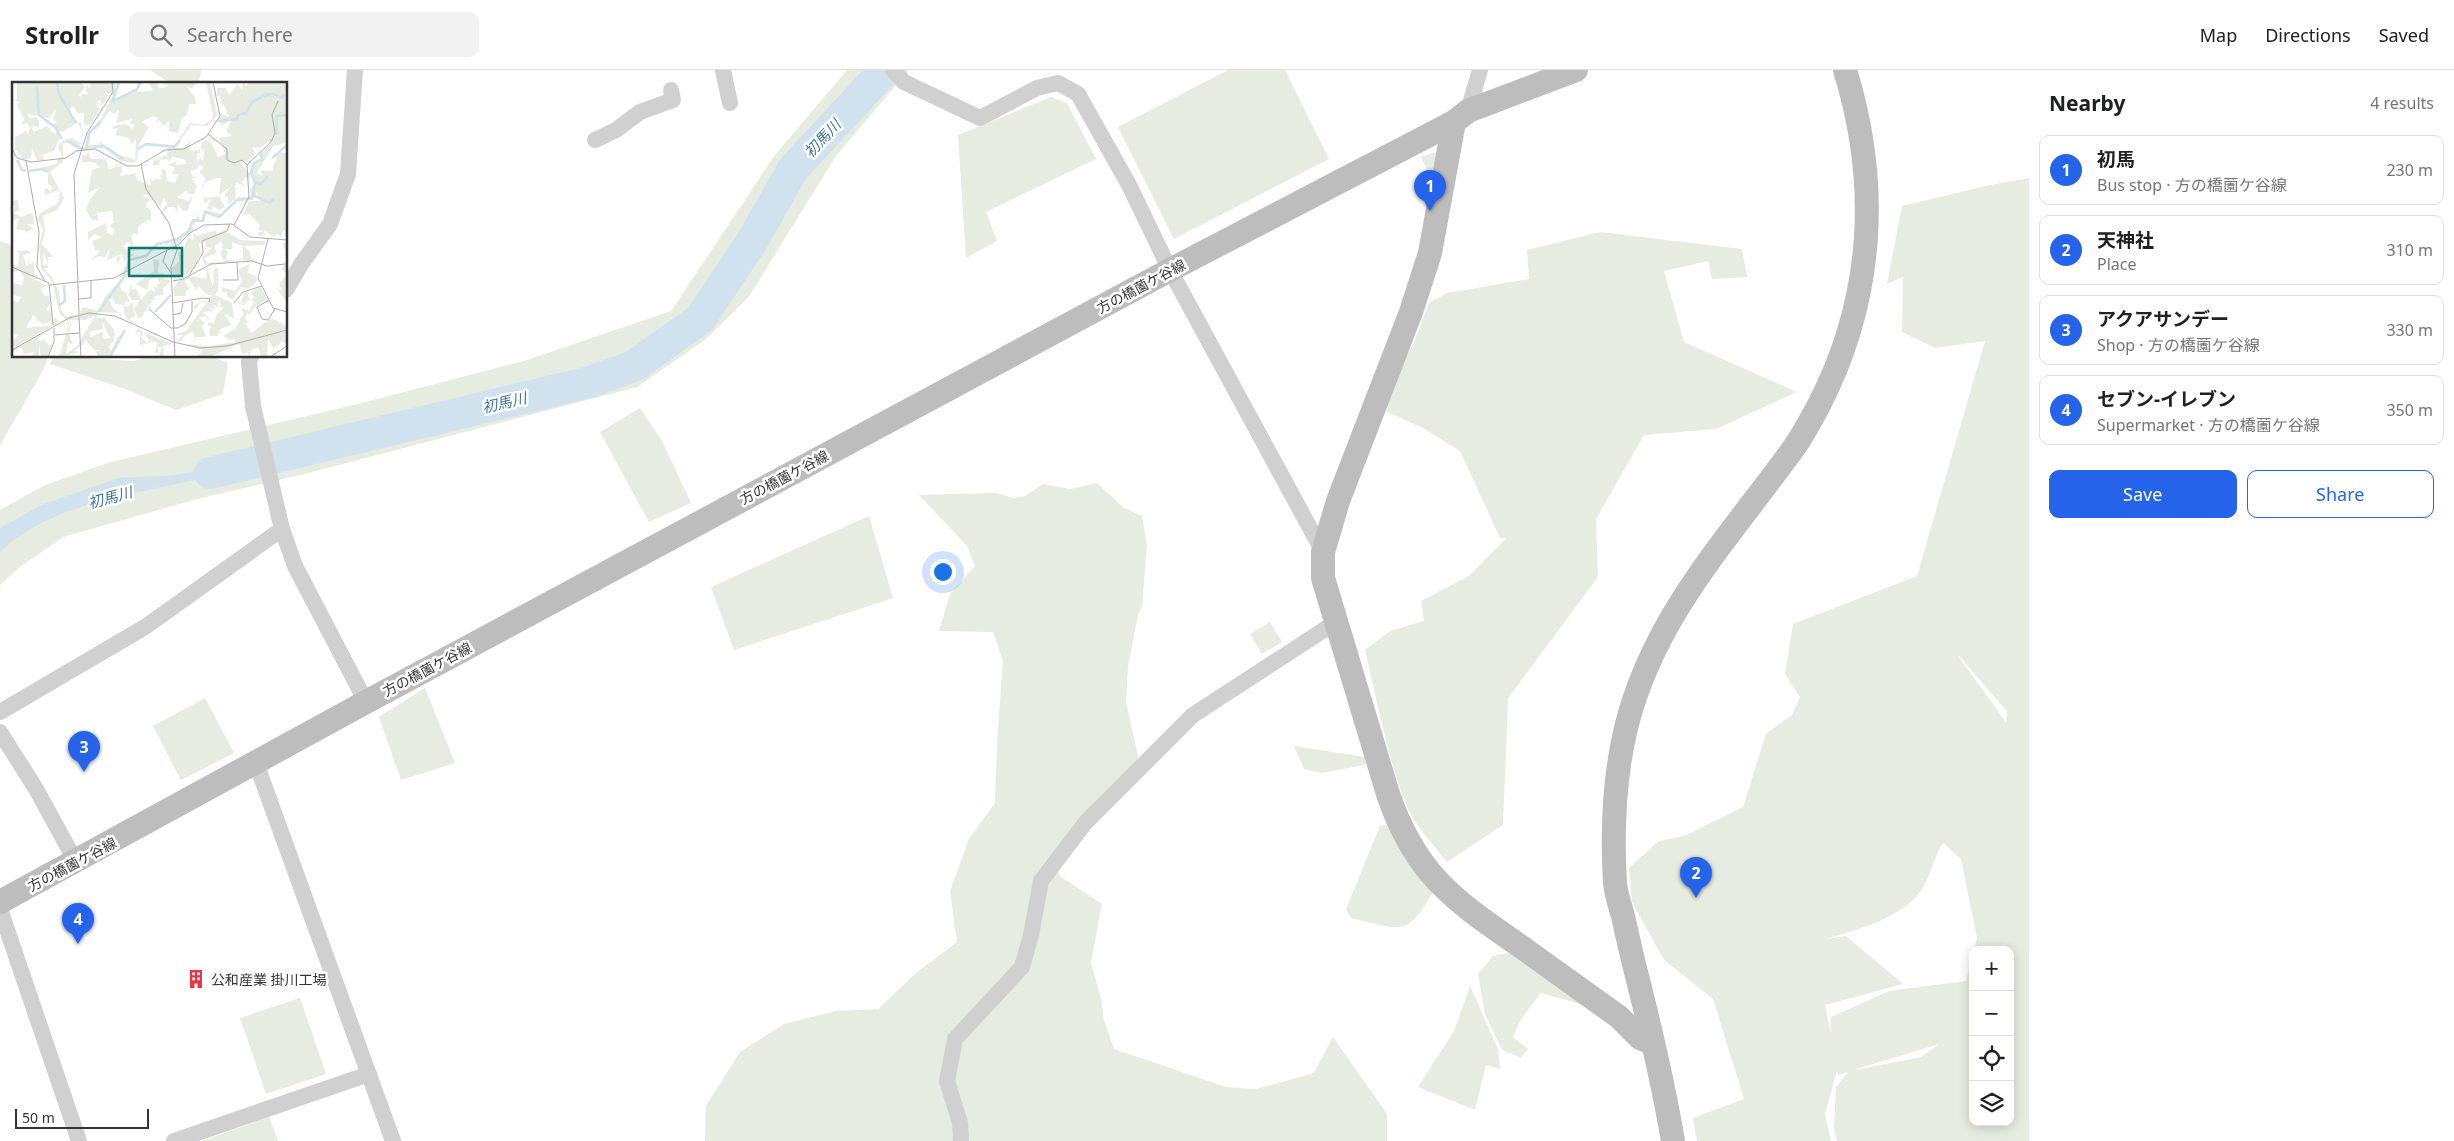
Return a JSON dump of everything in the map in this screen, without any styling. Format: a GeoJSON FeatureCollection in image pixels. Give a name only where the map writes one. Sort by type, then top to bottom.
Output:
{"type":"FeatureCollection","features":[{"type":"Feature","properties":{"kind":"street"},"geometry":{"type":"LineString","coordinates":[[288,287],[302,263],[330,224],[348,174],[355,70]]}},
{"type":"Feature","properties":{"kind":"street"},"geometry":{"type":"LineString","coordinates":[[722,70],[730,103]]}},
{"type":"Feature","properties":{"kind":"street"},"geometry":{"type":"LineString","coordinates":[[893,70],[904,82],[980,118],[1037,88],[1058,83],[1078,94],[1129,184],[1170,270],[1323,552]]}},
{"type":"Feature","properties":{"kind":"street"},"geometry":{"type":"LineString","coordinates":[[1480,70],[1461,116],[1430,253],[1411,312],[1338,501],[1323,552],[1323,578],[1388,794],[1398,823],[1413,851],[1432,876],[1458,903],[1619,1017],[1640,1038],[1653,1043]]}},
{"type":"Feature","properties":{"kind":"street","name":"方の橋薗ケ谷線"},"geometry":{"type":"LineString","coordinates":[[0,902],[366,702],[1170,270],[1461,116],[1576,70]]}},
{"type":"Feature","properties":{"kind":"street"},"geometry":{"type":"LineString","coordinates":[[1673,1141],[1653,1043],[1615,885],[1614,804],[1626,729],[1638,686],[1652,655],[1687,590],[1709,557],[1794,448],[1827,388],[1843,348],[1858,299],[1866,253],[1868,223],[1866,160],[1854,97],[1846,70]]}},
{"type":"Feature","properties":{"kind":"street"},"geometry":{"type":"LineString","coordinates":[[595,140],[616,130],[640,112],[672,100],[671,90]]}},
{"type":"Feature","properties":{"kind":"street"},"geometry":{"type":"LineString","coordinates":[[250,358],[249,362],[253,406],[282,530],[295,566],[366,702]]}},
{"type":"Feature","properties":{"kind":"street"},"geometry":{"type":"LineString","coordinates":[[0,712],[145,627],[282,530]]}},
{"type":"Feature","properties":{"kind":"street"},"geometry":{"type":"LineString","coordinates":[[961,1141],[960,1122],[947,1080],[955,1039],[1022,967],[1031,935],[1041,881],[1086,822],[1193,715],[1336,622]]}},
{"type":"Feature","properties":{"kind":"street"},"geometry":{"type":"LineString","coordinates":[[0,732],[36,790],[76,862]]}},
{"type":"Feature","properties":{"kind":"street"},"geometry":{"type":"LineString","coordinates":[[256,762],[393,1141]]}},
{"type":"Feature","properties":{"kind":"street"},"geometry":{"type":"LineString","coordinates":[[0,909],[80,1141]]}},
{"type":"Feature","properties":{"kind":"street"},"geometry":{"type":"LineString","coordinates":[[174,1141],[368,1074]]}},
{"type":"Feature","properties":{"kind":"shaded area"},"geometry":{"type":"Polygon","coordinates":[[[150,70],[202,70],[199,82],[168,82],[150,70]]]}},
{"type":"Feature","properties":{"kind":"shaded area"},"geometry":{"type":"Polygon","coordinates":[[[847,70],[909,70],[836,156],[748,298],[705,340],[637,387],[308,473],[197,499],[63,537],[20,567],[0,585],[0,510],[45,485],[111,462],[354,405],[524,361],[671,311],[775,155],[847,70]]]}},
{"type":"Feature","properties":{"kind":"shaded area"},"geometry":{"type":"Polygon","coordinates":[[[1228,70],[1285,70],[1329,159],[1174,239],[1118,127],[1228,70]]]}},
{"type":"Feature","properties":{"kind":"shaded area"},"geometry":{"type":"Polygon","coordinates":[[[1051,97],[1067,103],[1096,159],[986,212],[997,241],[966,258],[958,135],[1051,97]]]}},
{"type":"Feature","properties":{"kind":"shaded area"},"geometry":{"type":"Polygon","coordinates":[[[1442,150],[1433,182],[1421,157],[1442,150]]]}},
{"type":"Feature","properties":{"kind":"shaded area"},"geometry":{"type":"Polygon","coordinates":[[[2029,178],[2029,1141],[1837,1141],[1834,1128],[1836,1087],[1848,1072],[1838,1075],[1837,1071],[1825,1114],[1831,1141],[1697,1141],[1693,1118],[1744,1099],[1713,999],[1664,960],[1632,902],[1629,868],[1659,841],[1684,836],[1743,807],[1766,734],[1792,715],[1800,697],[1785,674],[1793,624],[1917,576],[1985,341],[1935,348],[1902,332],[1903,277],[1887,284],[1902,206],[1990,185],[2029,178]],[[1958,655],[2006,722],[2007,711],[1958,655]],[[1939,1044],[1856,1069],[1855,1070],[1921,1057],[1939,1044]]]}},
{"type":"Feature","properties":{"kind":"shaded area"},"geometry":{"type":"Polygon","coordinates":[[[1600,232],[1742,249],[1747,277],[1712,279],[1708,261],[1664,271],[1684,342],[1797,392],[1716,429],[1644,435],[1596,519],[1598,577],[1508,698],[1503,825],[1447,862],[1418,826],[1405,802],[1378,708],[1365,650],[1390,631],[1424,621],[1421,601],[1469,576],[1506,538],[1500,538],[1460,451],[1423,428],[1387,412],[1390,385],[1414,342],[1429,303],[1447,293],[1529,279],[1527,250],[1600,232]]]}},
{"type":"Feature","properties":{"kind":"shaded area"},"geometry":{"type":"Polygon","coordinates":[[[0,241],[12,245],[12,358],[47,358],[45,367],[0,445],[0,241]]]}},
{"type":"Feature","properties":{"kind":"shaded area"},"geometry":{"type":"Polygon","coordinates":[[[52,358],[134,361],[145,358],[216,358],[228,363],[223,394],[176,410],[125,389],[50,364],[52,358]]]}},
{"type":"Feature","properties":{"kind":"shaded area"},"geometry":{"type":"Polygon","coordinates":[[[640,408],[662,441],[691,503],[649,522],[600,432],[640,408]]]}},
{"type":"Feature","properties":{"kind":"shaded area"},"geometry":{"type":"Polygon","coordinates":[[[1097,483],[1123,507],[1142,516],[1147,545],[1142,607],[1138,614],[1128,667],[1126,702],[1139,760],[1054,865],[1061,877],[1102,904],[1091,962],[1101,999],[1104,1020],[1114,1049],[1226,1087],[1256,1089],[1314,1073],[1333,1037],[1387,1114],[1387,1141],[705,1141],[706,1106],[740,1052],[784,1024],[836,1011],[878,1009],[916,973],[957,942],[950,891],[969,839],[995,803],[997,741],[1003,662],[993,632],[939,631],[950,594],[975,566],[967,546],[919,495],[997,493],[1013,498],[1025,496],[1043,484],[1070,489],[1097,483]]]}},
{"type":"Feature","properties":{"kind":"shaded area"},"geometry":{"type":"Polygon","coordinates":[[[869,516],[893,598],[734,650],[711,587],[869,516]]]}},
{"type":"Feature","properties":{"kind":"shaded area"},"geometry":{"type":"Polygon","coordinates":[[[1270,622],[1282,642],[1262,654],[1250,634],[1270,622]]]}},
{"type":"Feature","properties":{"kind":"shaded area"},"geometry":{"type":"Polygon","coordinates":[[[425,688],[455,763],[401,780],[379,717],[425,688]]]}},
{"type":"Feature","properties":{"kind":"shaded area"},"geometry":{"type":"Polygon","coordinates":[[[205,698],[234,753],[181,780],[153,726],[205,698]]]}},
{"type":"Feature","properties":{"kind":"shaded area"},"geometry":{"type":"Polygon","coordinates":[[[1294,746],[1365,757],[1365,765],[1321,773],[1304,769],[1294,746]]]}},
{"type":"Feature","properties":{"kind":"shaded area"},"geometry":{"type":"Polygon","coordinates":[[[1398,823],[1435,888],[1417,916],[1401,927],[1381,926],[1351,918],[1346,909],[1380,826],[1398,823]]]}},
{"type":"Feature","properties":{"kind":"shaded area"},"geometry":{"type":"Polygon","coordinates":[[[1513,952],[1591,1007],[1541,993],[1521,1019],[1513,1037],[1528,1049],[1521,1058],[1502,1050],[1485,1014],[1478,974],[1493,956],[1513,952]]]}},
{"type":"Feature","properties":{"kind":"shaded area"},"geometry":{"type":"Polygon","coordinates":[[[1470,986],[1498,1049],[1500,1069],[1486,1065],[1475,1110],[1418,1087],[1454,1031],[1470,986]]]}},
{"type":"Feature","properties":{"kind":"shaded area"},"geometry":{"type":"Polygon","coordinates":[[[300,998],[326,1074],[266,1094],[240,1018],[300,998]]]}},
{"type":"Feature","properties":{"kind":"shaded area"},"geometry":{"type":"Polygon","coordinates":[[[269,1117],[278,1141],[202,1141],[269,1117]]]}},
{"type":"Feature","properties":{"kind":"water"},"geometry":{"type":"Polygon","coordinates":[[[250,461],[253,463],[222,473],[121,496],[56,516],[26,532],[0,552],[0,528],[41,505],[118,478],[169,476],[250,461]]]}},
{"type":"Feature","properties":{"kind":"waterway","name":"初馬川"},"geometry":{"type":"LineString","coordinates":[[210,473],[590,382],[634,366],[700,319],[751,243],[793,169],[885,70]]}},
{"type":"Feature","properties":{"kind":"place","name":"初馬"},"geometry":{"type":"Point","coordinates":[1430,211]}},
{"type":"Feature","properties":{"kind":"place","name":"アクアサンデー"},"geometry":{"type":"Point","coordinates":[84,772]}},
{"type":"Feature","properties":{"kind":"place","name":"天神社"},"geometry":{"type":"Point","coordinates":[1696,898]}},
{"type":"Feature","properties":{"kind":"place","name":"セブン-イレブン"},"geometry":{"type":"Point","coordinates":[78,944]}},
{"type":"Feature","properties":{"kind":"place","name":"公和産業 掛川工場"},"geometry":{"type":"Point","coordinates":[196,979]}}]}
